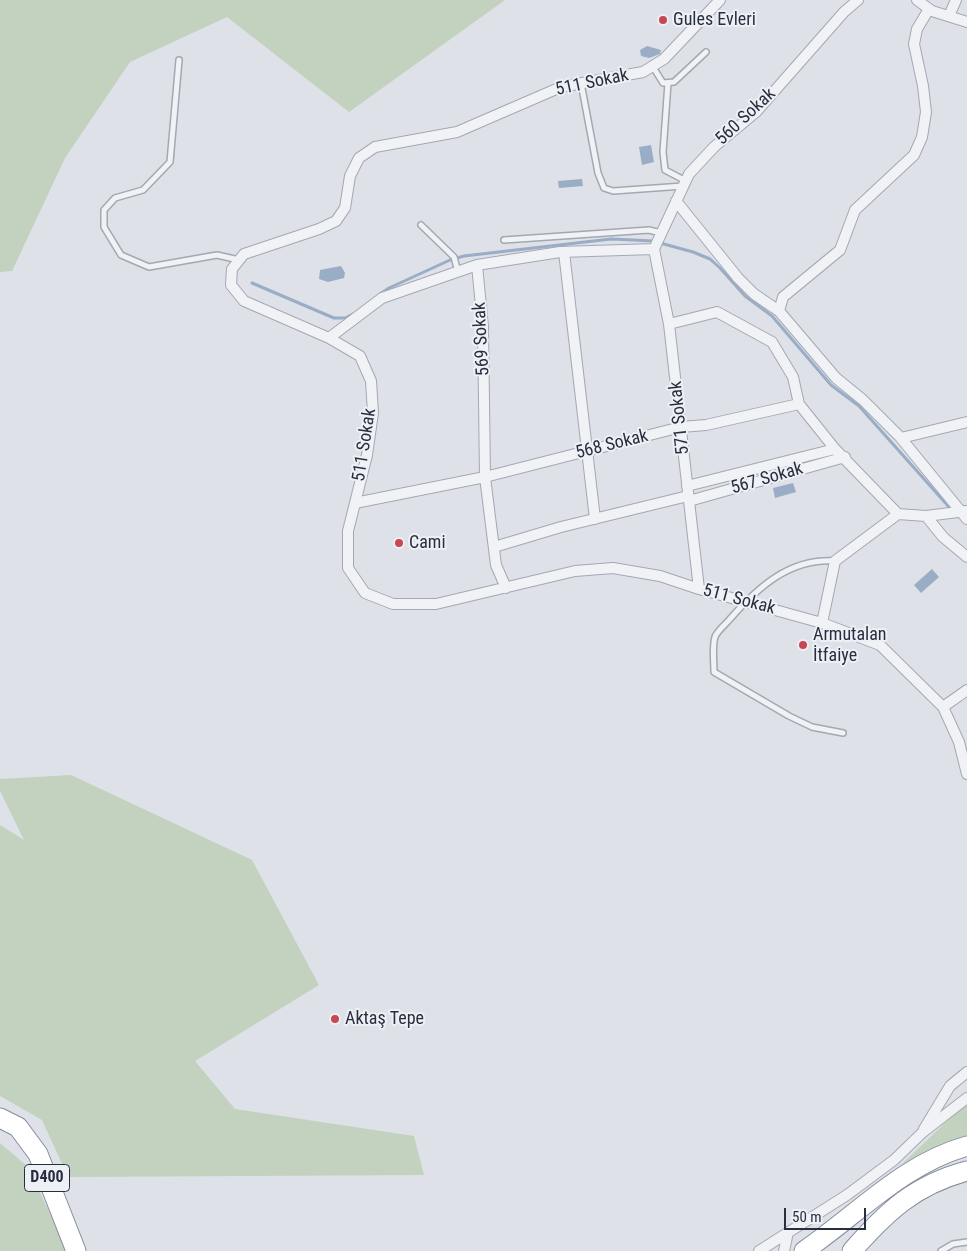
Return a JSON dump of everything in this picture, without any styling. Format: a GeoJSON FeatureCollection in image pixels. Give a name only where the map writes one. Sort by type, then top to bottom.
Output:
{"type":"FeatureCollection","features":[{"type":"Feature","properties":{"kind":"highway","name":"D400"},"geometry":{"type":"LineString","coordinates":[[0,1118],[18,1127],[38,1154],[76,1251]]}},
{"type":"Feature","properties":{"kind":"highway"},"geometry":{"type":"LineString","coordinates":[[804,1251],[829,1234],[892,1182],[923,1163],[967,1146]]}},
{"type":"Feature","properties":{"kind":"highway"},"geometry":{"type":"LineString","coordinates":[[852,1251],[882,1217],[911,1195],[947,1176],[967,1171]]}},
{"type":"Feature","properties":{"kind":"street","name":"511 Sokak"},"geometry":{"type":"LineString","coordinates":[[720,0],[664,59],[643,72],[561,87],[457,132],[375,147],[359,158],[350,176],[345,208],[336,221],[319,229],[244,254],[232,269],[231,285],[244,301],[329,338],[360,356],[372,381],[373,413],[367,455],[348,531],[348,568],[365,593],[393,604],[436,604],[575,571],[613,568],[660,576],[699,589],[822,623],[880,645],[943,707],[959,742],[967,774]]}},
{"type":"Feature","properties":{"kind":"street","name":"560 Sokak"},"geometry":{"type":"LineString","coordinates":[[658,242],[684,183],[714,147],[756,112],[844,12],[858,0]]}},
{"type":"Feature","properties":{"kind":"street"},"geometry":{"type":"LineString","coordinates":[[917,0],[929,9],[967,22]]}},
{"type":"Feature","properties":{"kind":"street"},"geometry":{"type":"LineString","coordinates":[[949,16],[956,0]]}},
{"type":"Feature","properties":{"kind":"street"},"geometry":{"type":"LineString","coordinates":[[779,311],[778,307],[783,297],[840,250],[855,210],[914,155],[922,137],[926,112],[923,86],[914,44],[917,29],[929,9]]}},
{"type":"Feature","properties":{"kind":"street"},"geometry":{"type":"LineString","coordinates":[[676,200],[738,278],[754,294],[779,311],[836,378],[863,400],[901,438],[965,515]]}},
{"type":"Feature","properties":{"kind":"street"},"geometry":{"type":"LineString","coordinates":[[329,338],[382,298],[456,264],[477,265],[564,252],[658,242]]}},
{"type":"Feature","properties":{"kind":"street","name":"571 Sokak"},"geometry":{"type":"LineString","coordinates":[[658,242],[699,589]]}},
{"type":"Feature","properties":{"kind":"street"},"geometry":{"type":"LineString","coordinates":[[564,252],[595,519]]}},
{"type":"Feature","properties":{"kind":"street","name":"569 Sokak"},"geometry":{"type":"LineString","coordinates":[[477,265],[483,327],[485,477],[496,565],[506,588]]}},
{"type":"Feature","properties":{"kind":"street"},"geometry":{"type":"LineString","coordinates":[[669,324],[717,312],[772,342],[793,377],[799,404],[835,449],[844,456],[898,514]]}},
{"type":"Feature","properties":{"kind":"street","name":"568 Sokak"},"geometry":{"type":"LineString","coordinates":[[355,503],[485,477],[680,427],[706,425],[799,404]]}},
{"type":"Feature","properties":{"kind":"street"},"geometry":{"type":"LineString","coordinates":[[901,438],[967,422]]}},
{"type":"Feature","properties":{"kind":"street","name":"567 Sokak"},"geometry":{"type":"LineString","coordinates":[[688,494],[835,449]]}},
{"type":"Feature","properties":{"kind":"street","name":"567 Sokak"},"geometry":{"type":"LineString","coordinates":[[688,494],[844,456]]}},
{"type":"Feature","properties":{"kind":"street"},"geometry":{"type":"LineString","coordinates":[[494,547],[688,494]]}},
{"type":"Feature","properties":{"kind":"street"},"geometry":{"type":"LineString","coordinates":[[822,623],[835,561],[898,514],[926,516],[965,515]]}},
{"type":"Feature","properties":{"kind":"street"},"geometry":{"type":"LineString","coordinates":[[926,516],[943,537],[967,557]]}},
{"type":"Feature","properties":{"kind":"street"},"geometry":{"type":"LineString","coordinates":[[943,707],[967,690]]}},
{"type":"Feature","properties":{"kind":"street"},"geometry":{"type":"LineString","coordinates":[[922,1132],[950,1086],[967,1072]]}},
{"type":"Feature","properties":{"kind":"street"},"geometry":{"type":"LineString","coordinates":[[759,1251],[848,1195],[894,1160],[922,1132],[967,1098]]}},
{"type":"Feature","properties":{"kind":"street"},"geometry":{"type":"LineString","coordinates":[[784,1251],[788,1232]]}},
{"type":"Feature","properties":{"kind":"lane"},"geometry":{"type":"LineString","coordinates":[[652,66],[663,83],[674,82],[706,52]]}},
{"type":"Feature","properties":{"kind":"lane"},"geometry":{"type":"LineString","coordinates":[[179,60],[170,162],[143,190],[115,198],[104,210],[104,227],[121,255],[149,267],[216,255],[239,260]]}},
{"type":"Feature","properties":{"kind":"lane"},"geometry":{"type":"LineString","coordinates":[[582,83],[598,173],[604,188],[613,191],[684,183]]}},
{"type":"Feature","properties":{"kind":"lane"},"geometry":{"type":"LineString","coordinates":[[668,83],[663,152],[665,170],[684,183]]}},
{"type":"Feature","properties":{"kind":"lane"},"geometry":{"type":"LineString","coordinates":[[421,226],[456,264]]}},
{"type":"Feature","properties":{"kind":"lane"},"geometry":{"type":"LineString","coordinates":[[504,240],[650,230],[658,242]]}},
{"type":"Feature","properties":{"kind":"lane"},"geometry":{"type":"LineString","coordinates":[[835,561],[816,560],[788,570],[765,584],[715,636],[714,672],[789,716],[812,727],[844,733]]}},
{"type":"Feature","properties":{"kind":"lane"},"geometry":{"type":"LineString","coordinates":[[941,1251],[953,1244],[967,1242]]}},
{"type":"Feature","properties":{"kind":"green space"},"geometry":{"type":"Polygon","coordinates":[[[0,0],[505,0],[349,112],[227,17],[130,62],[65,158],[12,271],[0,272],[0,0]]]}},
{"type":"Feature","properties":{"kind":"green space"},"geometry":{"type":"Polygon","coordinates":[[[71,775],[252,860],[319,985],[195,1061],[235,1109],[414,1136],[424,1175],[68,1177],[42,1120],[0,1096],[0,825],[24,840],[0,791],[0,779],[71,775]]]}},
{"type":"Feature","properties":{"kind":"green space"},"geometry":{"type":"Polygon","coordinates":[[[967,1102],[967,1137],[923,1153],[901,1165],[967,1102]]]}},
{"type":"Feature","properties":{"kind":"green space"},"geometry":{"type":"Polygon","coordinates":[[[0,1143],[27,1166],[68,1251],[0,1251],[0,1143]]]}},
{"type":"Feature","properties":{"kind":"water"},"geometry":{"type":"Polygon","coordinates":[[[647,46],[661,50],[660,54],[649,58],[641,56],[640,50],[647,46]]]}},
{"type":"Feature","properties":{"kind":"water"},"geometry":{"type":"Polygon","coordinates":[[[651,145],[654,162],[642,165],[639,147],[651,145]]]}},
{"type":"Feature","properties":{"kind":"water"},"geometry":{"type":"Polygon","coordinates":[[[582,179],[583,186],[559,188],[558,181],[582,179]]]}},
{"type":"Feature","properties":{"kind":"water"},"geometry":{"type":"Polygon","coordinates":[[[341,266],[345,273],[344,278],[328,282],[319,279],[320,270],[341,266]]]}},
{"type":"Feature","properties":{"kind":"water"},"geometry":{"type":"Polygon","coordinates":[[[793,483],[796,492],[775,498],[773,488],[793,483]]]}},
{"type":"Feature","properties":{"kind":"water"},"geometry":{"type":"Polygon","coordinates":[[[932,569],[939,577],[921,593],[914,585],[932,569]]]}},
{"type":"Feature","properties":{"kind":"waterway"},"geometry":{"type":"LineString","coordinates":[[380,294],[450,260],[464,256],[611,239],[654,241]]}},
{"type":"Feature","properties":{"kind":"waterway"},"geometry":{"type":"LineString","coordinates":[[660,243],[710,259],[720,268],[745,296],[772,316],[831,385],[859,406],[949,507],[954,509]]}},
{"type":"Feature","properties":{"kind":"waterway"},"geometry":{"type":"LineString","coordinates":[[252,283],[334,318],[345,318],[353,314]]}},
{"type":"Feature","properties":{"kind":"place","name":"Gules Evleri"},"geometry":{"type":"Point","coordinates":[663,20]}},
{"type":"Feature","properties":{"kind":"place","name":"Cami"},"geometry":{"type":"Point","coordinates":[399,543]}},
{"type":"Feature","properties":{"kind":"place","name":"Armutalan İtfaiye"},"geometry":{"type":"Point","coordinates":[803,645]}},
{"type":"Feature","properties":{"kind":"place","name":"Aktaş Tepe"},"geometry":{"type":"Point","coordinates":[335,1019]}}]}
